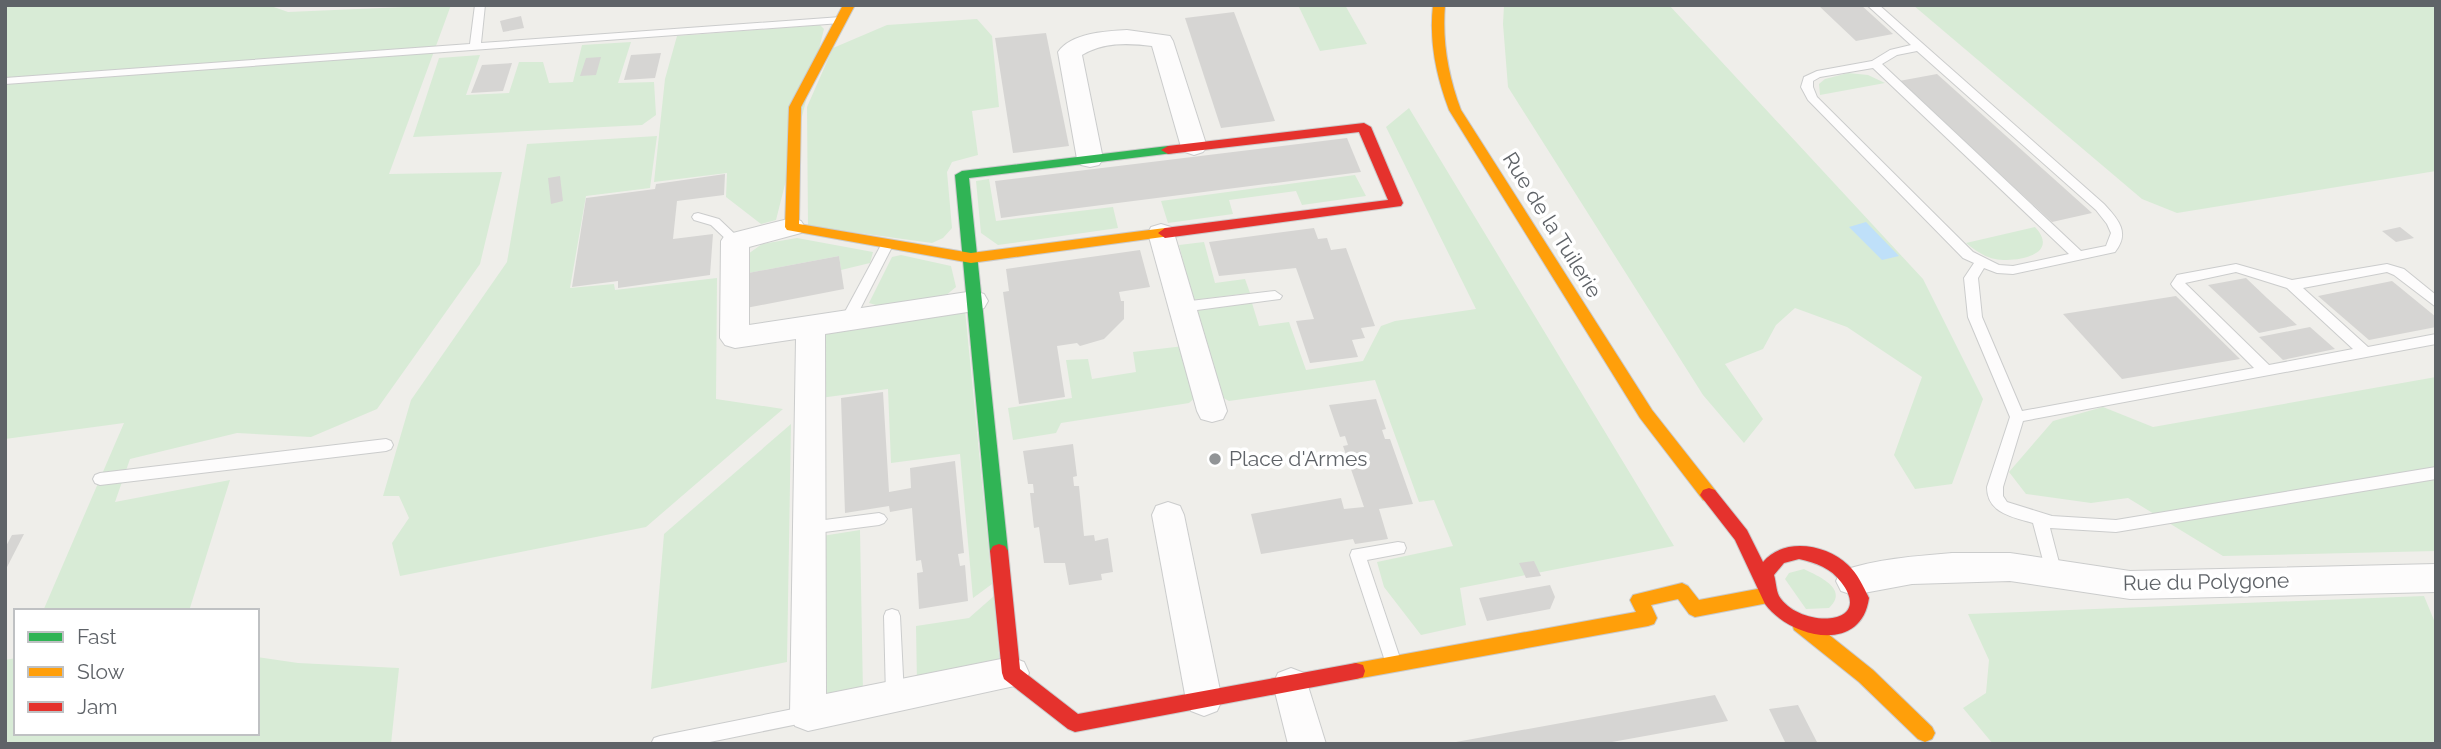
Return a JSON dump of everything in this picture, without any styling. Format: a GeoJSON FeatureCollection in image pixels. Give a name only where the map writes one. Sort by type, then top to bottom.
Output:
{"type":"FeatureCollection","features":[{"type":"Feature","properties":{"kind":"street","name":"Rue de la Tuilerie"},"geometry":{"type":"LineString","coordinates":[[1440,5],[1436,38],[1440,73],[1455,110],[1646,414],[1741,535],[1766,589]]}},
{"type":"Feature","properties":{"kind":"street"},"geometry":{"type":"LineString","coordinates":[[792,227],[795,107],[845,13]]}},
{"type":"Feature","properties":{"kind":"street"},"geometry":{"type":"LineString","coordinates":[[1090,159],[1070,52],[1083,43],[1139,36],[1162,41],[1194,147]]}},
{"type":"Feature","properties":{"kind":"street"},"geometry":{"type":"LineString","coordinates":[[974,301],[735,338],[735,241],[792,227],[971,258],[1396,202],[1364,127],[962,174],[971,258],[974,301],[1012,673],[1075,723],[1648,618],[1639,600],[1682,590],[1695,609],[1766,589]]}},
{"type":"Feature","properties":{"kind":"street"},"geometry":{"type":"LineString","coordinates":[[1161,233],[1212,411]]}},
{"type":"Feature","properties":{"kind":"street"},"geometry":{"type":"LineString","coordinates":[[811,326],[808,714],[1012,673]]}},
{"type":"Feature","properties":{"kind":"street","name":"Rue de la Tuilerie"},"geometry":{"type":"LineString","coordinates":[[1675,451],[1742,509]]}},
{"type":"Feature","properties":{"kind":"street"},"geometry":{"type":"LineString","coordinates":[[1168,515],[1204,700]]}},
{"type":"Feature","properties":{"kind":"street"},"geometry":{"type":"LineString","coordinates":[[1776,537],[1835,564],[1856,594],[1868,632]]}},
{"type":"Feature","properties":{"kind":"street"},"geometry":{"type":"LineString","coordinates":[[1812,554],[1788,553],[1778,557],[1765,573],[1766,589],[1781,611],[1837,649],[1873,680],[1929,739]]}},
{"type":"Feature","properties":{"kind":"street","name":"Rue du Polygone"},"geometry":{"type":"LineString","coordinates":[[1856,594],[1869,580],[1912,570],[1952,567],[2010,567],[2130,585],[2436,578]]}},
{"type":"Feature","properties":{"kind":"street"},"geometry":{"type":"LineString","coordinates":[[1800,624],[1828,629],[1843,626],[1854,618],[1856,594]]}},
{"type":"Feature","properties":{"kind":"street"},"geometry":{"type":"LineString","coordinates":[[1891,679],[1929,739]]}},
{"type":"Feature","properties":{"kind":"street"},"geometry":{"type":"LineString","coordinates":[[1292,684],[1307,744]]}},
{"type":"Feature","properties":{"kind":"lane"},"geometry":{"type":"LineString","coordinates":[[475,47],[480,5]]}},
{"type":"Feature","properties":{"kind":"lane"},"geometry":{"type":"LineString","coordinates":[[1872,5],[2113,220],[2118,232],[2116,243],[2110,249],[2013,270],[1997,269],[1968,255],[1812,98],[1807,87],[1808,79],[1817,74],[1875,64],[1894,52],[1919,47]]}},
{"type":"Feature","properties":{"kind":"lane"},"geometry":{"type":"LineString","coordinates":[[5,81],[475,47],[845,13]]}},
{"type":"Feature","properties":{"kind":"lane"},"geometry":{"type":"LineString","coordinates":[[1875,64],[2079,257]]}},
{"type":"Feature","properties":{"kind":"lane"},"geometry":{"type":"LineString","coordinates":[[698,217],[715,222],[735,241]]}},
{"type":"Feature","properties":{"kind":"lane"},"geometry":{"type":"LineString","coordinates":[[847,321],[887,245]]}},
{"type":"Feature","properties":{"kind":"lane"},"geometry":{"type":"LineString","coordinates":[[1982,262],[1971,278],[1975,317],[2017,418],[1995,487],[1995,497],[2002,506],[2052,522],[2116,526],[2436,473]]}},
{"type":"Feature","properties":{"kind":"lane"},"geometry":{"type":"LineString","coordinates":[[2266,371],[2178,284],[2182,278],[2236,268],[2292,285],[2365,352]]}},
{"type":"Feature","properties":{"kind":"lane"},"geometry":{"type":"LineString","coordinates":[[2292,285],[2387,268],[2399,272],[2436,302]]}},
{"type":"Feature","properties":{"kind":"lane"},"geometry":{"type":"LineString","coordinates":[[1182,307],[1275,296]]}},
{"type":"Feature","properties":{"kind":"lane"},"geometry":{"type":"LineString","coordinates":[[2017,418],[2436,339]]}},
{"type":"Feature","properties":{"kind":"lane"},"geometry":{"type":"LineString","coordinates":[[100,479],[386,445]]}},
{"type":"Feature","properties":{"kind":"lane"},"geometry":{"type":"LineString","coordinates":[[810,528],[879,519]]}},
{"type":"Feature","properties":{"kind":"lane"},"geometry":{"type":"LineString","coordinates":[[2040,519],[2054,574]]}},
{"type":"Feature","properties":{"kind":"lane"},"geometry":{"type":"LineString","coordinates":[[1394,665],[1358,555],[1398,548]]}},
{"type":"Feature","properties":{"kind":"lane"},"geometry":{"type":"LineString","coordinates":[[892,617],[895,696]]}},
{"type":"Feature","properties":{"kind":"lane"},"geometry":{"type":"LineString","coordinates":[[660,744],[808,714]]}},
{"type":"Feature","properties":{"kind":"green space"},"geometry":{"type":"Polygon","coordinates":[[[5,5],[268,5],[288,12],[451,5],[389,174],[502,172],[480,264],[377,409],[311,437],[237,433],[130,459],[115,502],[230,480],[190,609],[44,609],[124,423],[5,439],[5,5]]]}},
{"type":"Feature","properties":{"kind":"green space"},"geometry":{"type":"Polygon","coordinates":[[[1298,5],[1345,5],[1367,44],[1320,51],[1298,5]]]}},
{"type":"Feature","properties":{"kind":"green space"},"geometry":{"type":"Polygon","coordinates":[[[1504,5],[1669,5],[1923,279],[1983,399],[1952,484],[1915,489],[1894,455],[1922,377],[1847,327],[1795,308],[1776,325],[1763,349],[1725,364],[1763,419],[1744,443],[1703,395],[1508,87],[1504,5]]]}},
{"type":"Feature","properties":{"kind":"green space"},"geometry":{"type":"Polygon","coordinates":[[[1913,5],[2436,5],[2436,171],[2177,213],[2142,199],[1913,5]]]}},
{"type":"Feature","properties":{"kind":"green space"},"geometry":{"type":"Polygon","coordinates":[[[977,19],[992,36],[999,107],[972,111],[978,155],[952,162],[947,172],[952,228],[943,238],[932,243],[808,226],[807,107],[833,48],[887,25],[977,19]]]}},
{"type":"Feature","properties":{"kind":"green space"},"geometry":{"type":"Polygon","coordinates":[[[820,25],[824,29],[776,220],[761,224],[726,197],[727,173],[654,182],[665,79],[677,36],[820,25]]]}},
{"type":"Feature","properties":{"kind":"green space"},"geometry":{"type":"Polygon","coordinates":[[[631,42],[618,83],[654,82],[656,115],[642,125],[413,137],[439,58],[480,55],[466,95],[509,93],[519,62],[543,62],[549,83],[573,82],[582,45],[631,42]]]}},
{"type":"Feature","properties":{"kind":"green space"},"geometry":{"type":"Polygon","coordinates":[[[1848,73],[1868,75],[1885,83],[1820,95],[1819,84],[1825,79],[1848,73]]]}},
{"type":"Feature","properties":{"kind":"green space"},"geometry":{"type":"Polygon","coordinates":[[[1409,108],[1674,546],[1460,588],[1466,625],[1421,635],[1384,587],[1377,562],[1453,546],[1434,500],[1419,502],[1375,380],[1229,401],[1218,395],[1195,310],[1252,303],[1259,326],[1289,322],[1306,370],[1363,361],[1381,326],[1395,321],[1476,309],[1386,127],[1409,108]]]}},
{"type":"Feature","properties":{"kind":"green space"},"geometry":{"type":"Polygon","coordinates":[[[657,136],[650,188],[586,196],[570,288],[614,284],[615,290],[717,278],[716,399],[783,409],[646,527],[400,576],[392,543],[409,518],[399,496],[383,496],[411,400],[507,262],[527,144],[657,136]]]}},
{"type":"Feature","properties":{"kind":"green space"},"geometry":{"type":"Polygon","coordinates":[[[1355,175],[1366,196],[1302,205],[1296,191],[1229,200],[1233,214],[1168,223],[1161,201],[1355,175]]]}},
{"type":"Feature","properties":{"kind":"green space"},"geometry":{"type":"Polygon","coordinates":[[[989,179],[996,221],[1113,207],[1118,228],[998,245],[981,233],[976,181],[989,179]]]}},
{"type":"Feature","properties":{"kind":"green space"},"geometry":{"type":"Polygon","coordinates":[[[2035,227],[2043,244],[2033,255],[2024,258],[1991,258],[1966,243],[2035,227]]]}},
{"type":"Feature","properties":{"kind":"green space"},"geometry":{"type":"Polygon","coordinates":[[[797,238],[873,252],[870,263],[841,270],[839,256],[743,274],[748,254],[762,244],[797,238]]]}},
{"type":"Feature","properties":{"kind":"green space"},"geometry":{"type":"Polygon","coordinates":[[[1204,242],[1215,283],[1245,279],[1250,293],[1193,300],[1179,245],[1204,242]]]}},
{"type":"Feature","properties":{"kind":"green space"},"geometry":{"type":"Polygon","coordinates":[[[901,255],[951,266],[956,287],[945,296],[879,306],[869,303],[892,257],[901,255]]]}},
{"type":"Feature","properties":{"kind":"green space"},"geometry":{"type":"Polygon","coordinates":[[[965,310],[992,584],[973,598],[960,454],[891,463],[888,389],[820,398],[821,332],[965,310]]]}},
{"type":"Feature","properties":{"kind":"green space"},"geometry":{"type":"Polygon","coordinates":[[[1184,346],[1198,395],[1189,403],[1061,423],[1056,433],[1013,440],[1008,408],[1072,398],[1066,360],[1088,359],[1092,379],[1136,372],[1133,352],[1184,346]]]}},
{"type":"Feature","properties":{"kind":"green space"},"geometry":{"type":"Polygon","coordinates":[[[2436,377],[2436,551],[2223,556],[2128,498],[2091,503],[2026,494],[2009,472],[2053,421],[2103,407],[2153,427],[2436,377]]]}},
{"type":"Feature","properties":{"kind":"green space"},"geometry":{"type":"Polygon","coordinates":[[[791,424],[787,662],[651,689],[664,534],[791,424]]]}},
{"type":"Feature","properties":{"kind":"green space"},"geometry":{"type":"Polygon","coordinates":[[[860,530],[863,694],[822,701],[822,536],[860,530]]]}},
{"type":"Feature","properties":{"kind":"green space"},"geometry":{"type":"Polygon","coordinates":[[[1804,569],[1824,579],[1834,589],[1835,601],[1829,608],[1806,609],[1785,579],[1789,573],[1804,569]]]}},
{"type":"Feature","properties":{"kind":"green space"},"geometry":{"type":"Polygon","coordinates":[[[994,596],[1000,668],[917,684],[916,626],[969,618],[994,596]]]}},
{"type":"Feature","properties":{"kind":"green space"},"geometry":{"type":"Polygon","coordinates":[[[2424,596],[2436,625],[2436,744],[1993,744],[1963,708],[1986,693],[1989,660],[1968,614],[2424,596]]]}},
{"type":"Feature","properties":{"kind":"green space"},"geometry":{"type":"Polygon","coordinates":[[[259,657],[298,663],[399,668],[391,744],[5,744],[5,660],[14,658],[14,735],[259,735],[259,657]]]}},
{"type":"Feature","properties":{"kind":"water"},"geometry":{"type":"Polygon","coordinates":[[[1866,222],[1899,256],[1882,260],[1849,227],[1866,222]]]}},
{"type":"Feature","properties":{"kind":"building"},"geometry":{"type":"Polygon","coordinates":[[[1818,5],[1861,5],[1893,34],[1856,41],[1818,5]]]}},
{"type":"Feature","properties":{"kind":"building"},"geometry":{"type":"Polygon","coordinates":[[[1234,12],[1275,121],[1221,128],[1185,18],[1234,12]]]}},
{"type":"Feature","properties":{"kind":"building"},"geometry":{"type":"Polygon","coordinates":[[[521,16],[524,28],[503,32],[500,21],[521,16]]]}},
{"type":"Feature","properties":{"kind":"building"},"geometry":{"type":"Polygon","coordinates":[[[1046,33],[1069,146],[1013,153],[995,38],[1046,33]]]}},
{"type":"Feature","properties":{"kind":"building"},"geometry":{"type":"Polygon","coordinates":[[[661,53],[655,78],[624,80],[631,55],[661,53]]]}},
{"type":"Feature","properties":{"kind":"building"},"geometry":{"type":"Polygon","coordinates":[[[601,57],[596,75],[580,76],[586,58],[601,57]]]}},
{"type":"Feature","properties":{"kind":"building"},"geometry":{"type":"Polygon","coordinates":[[[512,63],[503,91],[471,93],[482,65],[512,63]]]}},
{"type":"Feature","properties":{"kind":"building"},"geometry":{"type":"Polygon","coordinates":[[[1937,74],[2092,213],[2052,222],[1899,81],[1937,74]]]}},
{"type":"Feature","properties":{"kind":"building"},"geometry":{"type":"Polygon","coordinates":[[[1347,138],[1361,172],[1001,218],[995,181],[1347,138]]]}},
{"type":"Feature","properties":{"kind":"building"},"geometry":{"type":"Polygon","coordinates":[[[725,174],[724,195],[677,201],[673,239],[713,234],[710,275],[618,288],[618,281],[572,287],[586,198],[655,189],[656,184],[725,174]]]}},
{"type":"Feature","properties":{"kind":"building"},"geometry":{"type":"Polygon","coordinates":[[[560,176],[563,201],[551,204],[548,178],[560,176]]]}},
{"type":"Feature","properties":{"kind":"building"},"geometry":{"type":"Polygon","coordinates":[[[2400,227],[2414,238],[2396,242],[2382,231],[2400,227]]]}},
{"type":"Feature","properties":{"kind":"building"},"geometry":{"type":"Polygon","coordinates":[[[1314,228],[1318,239],[1327,238],[1331,250],[1346,248],[1375,326],[1361,328],[1365,338],[1352,340],[1358,357],[1310,363],[1296,321],[1314,319],[1296,268],[1219,276],[1209,242],[1314,228]]]}},
{"type":"Feature","properties":{"kind":"building"},"geometry":{"type":"Polygon","coordinates":[[[1140,250],[1150,287],[1119,292],[1121,301],[1124,301],[1124,319],[1104,339],[1080,346],[1077,343],[1057,346],[1065,397],[1019,404],[1003,292],[1009,291],[1006,269],[1140,250]]]}},
{"type":"Feature","properties":{"kind":"building"},"geometry":{"type":"Polygon","coordinates":[[[839,256],[844,289],[746,308],[743,274],[839,256]]]}},
{"type":"Feature","properties":{"kind":"building"},"geometry":{"type":"Polygon","coordinates":[[[2246,278],[2297,325],[2259,333],[2208,285],[2246,278]]]}},
{"type":"Feature","properties":{"kind":"building"},"geometry":{"type":"Polygon","coordinates":[[[2392,281],[2436,317],[2436,327],[2369,340],[2318,296],[2392,281]]]}},
{"type":"Feature","properties":{"kind":"building"},"geometry":{"type":"Polygon","coordinates":[[[2176,296],[2240,359],[2122,379],[2063,314],[2176,296]]]}},
{"type":"Feature","properties":{"kind":"building"},"geometry":{"type":"Polygon","coordinates":[[[2310,327],[2335,349],[2283,360],[2259,337],[2310,327]]]}},
{"type":"Feature","properties":{"kind":"building"},"geometry":{"type":"Polygon","coordinates":[[[883,392],[889,492],[911,488],[910,468],[955,461],[964,553],[958,554],[960,566],[965,565],[968,601],[919,609],[917,573],[923,572],[921,560],[916,561],[912,508],[890,512],[889,506],[845,513],[841,398],[883,392]]]}},
{"type":"Feature","properties":{"kind":"building"},"geometry":{"type":"Polygon","coordinates":[[[1376,399],[1386,429],[1382,430],[1385,439],[1390,439],[1413,504],[1379,509],[1388,539],[1355,544],[1353,539],[1261,554],[1251,514],[1341,498],[1344,509],[1364,507],[1343,446],[1348,445],[1345,436],[1340,437],[1329,405],[1376,399]]]}},
{"type":"Feature","properties":{"kind":"building"},"geometry":{"type":"Polygon","coordinates":[[[1073,444],[1077,476],[1073,477],[1074,486],[1079,486],[1084,536],[1094,535],[1095,541],[1108,538],[1113,572],[1101,574],[1102,580],[1069,585],[1065,563],[1044,563],[1039,527],[1034,528],[1030,493],[1034,493],[1033,484],[1028,484],[1023,451],[1073,444]]]}},
{"type":"Feature","properties":{"kind":"building"},"geometry":{"type":"Polygon","coordinates":[[[24,534],[5,571],[5,548],[12,535],[24,534]]]}},
{"type":"Feature","properties":{"kind":"building"},"geometry":{"type":"Polygon","coordinates":[[[1534,561],[1541,576],[1526,578],[1519,563],[1534,561]]]}},
{"type":"Feature","properties":{"kind":"building"},"geometry":{"type":"Polygon","coordinates":[[[1550,585],[1555,597],[1550,609],[1487,621],[1479,598],[1550,585]]]}},
{"type":"Feature","properties":{"kind":"building"},"geometry":{"type":"Polygon","coordinates":[[[1715,695],[1728,721],[1601,744],[1445,744],[1715,695]]]}},
{"type":"Feature","properties":{"kind":"building"},"geometry":{"type":"Polygon","coordinates":[[[1798,705],[1818,744],[1786,744],[1769,709],[1798,705]]]}},
{"type":"Feature","properties":{"kind":"traffic: fast"},"geometry":{"type":"LineString","coordinates":[[999,551],[962,175],[1168,150]]}},
{"type":"Feature","properties":{"kind":"traffic: slow"},"geometry":{"type":"LineString","coordinates":[[849,5],[795,107],[792,227],[971,258],[1165,233]]}},
{"type":"Feature","properties":{"kind":"traffic: slow"},"geometry":{"type":"LineString","coordinates":[[1439,5],[1437,33],[1440,59],[1455,110],[1646,414],[1709,495]]}},
{"type":"Feature","properties":{"kind":"traffic: slow"},"geometry":{"type":"LineString","coordinates":[[1356,671],[1648,618],[1639,600],[1682,591],[1695,609],[1768,595]]}},
{"type":"Feature","properties":{"kind":"traffic: slow"},"geometry":{"type":"LineString","coordinates":[[1801,624],[1866,676],[1925,733]]}},
{"type":"Feature","properties":{"kind":"traffic: jam"},"geometry":{"type":"LineString","coordinates":[[1165,233],[1396,203],[1364,127],[1168,150]]}},
{"type":"Feature","properties":{"kind":"traffic: jam"},"geometry":{"type":"LineString","coordinates":[[1709,495],[1741,535],[1765,583]]}},
{"type":"Feature","properties":{"kind":"traffic: jam"},"geometry":{"type":"LineString","coordinates":[[999,551],[1011,673],[1075,723],[1356,671]]}},
{"type":"Feature","properties":{"kind":"traffic: jam"},"geometry":{"type":"LineString","coordinates":[[1799,552],[1829,561],[1850,579],[1860,598],[1857,612],[1847,622],[1837,627],[1812,626],[1788,616],[1771,599],[1765,573],[1778,557],[1799,552]]}},
{"type":"Feature","properties":{"kind":"place","name":"Place d'Armes"},"geometry":{"type":"Point","coordinates":[1215,459]}}]}
